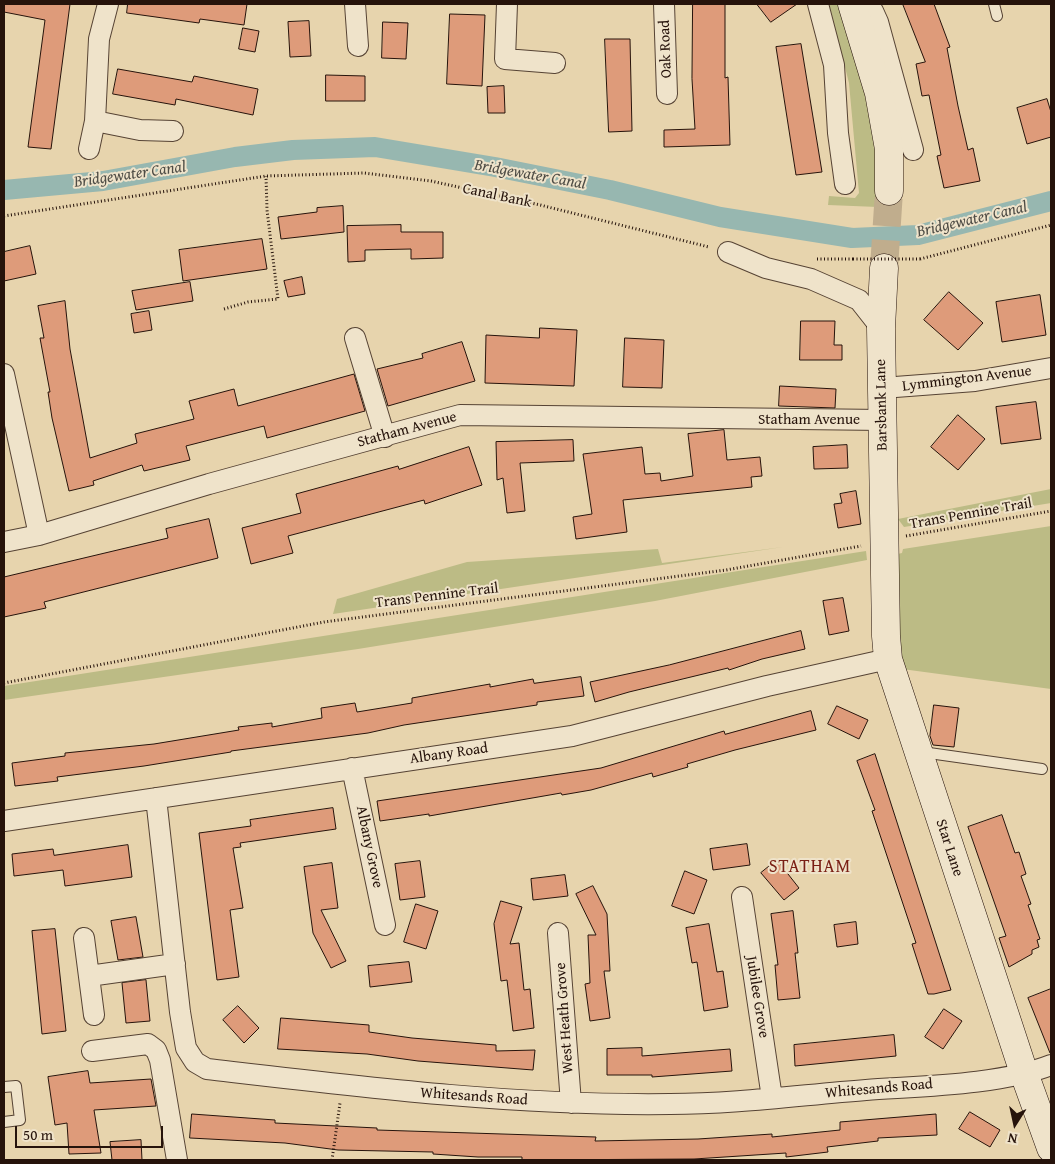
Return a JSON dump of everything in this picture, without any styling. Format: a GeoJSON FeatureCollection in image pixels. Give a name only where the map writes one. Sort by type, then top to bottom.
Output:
{"type":"FeatureCollection","features":[{"type":"Feature","properties":{"kind":"street"},"geometry":{"type":"LineString","coordinates":[[89,149],[95,121],[99,39],[108,4]]}},
{"type":"Feature","properties":{"kind":"street"},"geometry":{"type":"LineString","coordinates":[[355,4],[358,46]]}},
{"type":"Feature","properties":{"kind":"street"},"geometry":{"type":"LineString","coordinates":[[507,4],[505,59],[556,63]]}},
{"type":"Feature","properties":{"kind":"street","name":"Oak Road"},"geometry":{"type":"LineString","coordinates":[[664,4],[667,94]]}},
{"type":"Feature","properties":{"kind":"street"},"geometry":{"type":"LineString","coordinates":[[818,4],[834,65],[838,133],[844,184]]}},
{"type":"Feature","properties":{"kind":"street"},"geometry":{"type":"LineString","coordinates":[[852,4],[879,93],[888,149],[889,191]]}},
{"type":"Feature","properties":{"kind":"street"},"geometry":{"type":"LineString","coordinates":[[864,4],[873,11],[878,22],[913,150]]}},
{"type":"Feature","properties":{"kind":"street"},"geometry":{"type":"LineString","coordinates":[[95,121],[140,130],[173,131]]}},
{"type":"Feature","properties":{"kind":"street"},"geometry":{"type":"LineString","coordinates":[[728,252],[766,268],[811,279],[860,300],[881,328]]}},
{"type":"Feature","properties":{"kind":"street","name":"Barsbank Lane"},"geometry":{"type":"LineString","coordinates":[[884,268],[881,328],[884,541]]}},
{"type":"Feature","properties":{"kind":"street"},"geometry":{"type":"LineString","coordinates":[[355,338],[386,437]]}},
{"type":"Feature","properties":{"kind":"street","name":"Lymmington Avenue"},"geometry":{"type":"LineString","coordinates":[[882,388],[975,380],[1051,368]]}},
{"type":"Feature","properties":{"kind":"street"},"geometry":{"type":"LineString","coordinates":[[4,374],[39,535]]}},
{"type":"Feature","properties":{"kind":"street","name":"Statham Avenue"},"geometry":{"type":"LineString","coordinates":[[4,542],[39,535],[209,484],[386,437],[460,415],[882,420]]}},
{"type":"Feature","properties":{"kind":"street","name":"Star Lane"},"geometry":{"type":"LineString","coordinates":[[884,541],[888,659],[1024,1073],[1051,1148]]}},
{"type":"Feature","properties":{"kind":"street","name":"Albany Road"},"geometry":{"type":"LineString","coordinates":[[4,822],[572,736],[767,686],[888,659]]}},
{"type":"Feature","properties":{"kind":"street","name":"Albany Grove"},"geometry":{"type":"LineString","coordinates":[[352,768],[385,925]]}},
{"type":"Feature","properties":{"kind":"street","name":"Whitesands Road"},"geometry":{"type":"LineString","coordinates":[[156,798],[180,1012],[186,1048],[195,1062],[207,1069],[427,1094],[571,1103],[672,1104],[946,1084],[1024,1073],[1051,1065]]}},
{"type":"Feature","properties":{"kind":"street","name":"Jubilee Grove"},"geometry":{"type":"LineString","coordinates":[[742,897],[772,1098]]}},
{"type":"Feature","properties":{"kind":"street","name":"West Heath Grove"},"geometry":{"type":"LineString","coordinates":[[558,933],[571,1103]]}},
{"type":"Feature","properties":{"kind":"street"},"geometry":{"type":"LineString","coordinates":[[84,938],[94,1014]]}},
{"type":"Feature","properties":{"kind":"street"},"geometry":{"type":"LineString","coordinates":[[89,976],[176,964]]}},
{"type":"Feature","properties":{"kind":"street"},"geometry":{"type":"LineString","coordinates":[[92,1051],[148,1044],[153,1046],[160,1060],[177,1160]]}},
{"type":"Feature","properties":{"kind":"lane"},"geometry":{"type":"LineString","coordinates":[[994,4],[997,16]]}},
{"type":"Feature","properties":{"kind":"lane"},"geometry":{"type":"LineString","coordinates":[[917,751],[1042,769]]}},
{"type":"Feature","properties":{"kind":"lane"},"geometry":{"type":"LineString","coordinates":[[4,1087],[16,1086],[20,1120],[4,1122]]}},
{"type":"Feature","properties":{"kind":"path","name":"Canal Bank"},"geometry":{"type":"LineString","coordinates":[[4,216],[266,176],[364,172],[431,181],[555,208],[728,252]]}},
{"type":"Feature","properties":{"kind":"path"},"geometry":{"type":"LineString","coordinates":[[224,309],[248,302],[278,300],[267,210],[266,176]]}},
{"type":"Feature","properties":{"kind":"path"},"geometry":{"type":"LineString","coordinates":[[853,259],[920,259],[1051,226]]}},
{"type":"Feature","properties":{"kind":"path","name":"Trans Pennine Trail"},"geometry":{"type":"LineString","coordinates":[[4,683],[324,622],[726,570],[1051,511]]}},
{"type":"Feature","properties":{"kind":"path"},"geometry":{"type":"LineString","coordinates":[[332,1160],[343,1085]]}},
{"type":"Feature","properties":{"kind":"shaded area"},"geometry":{"type":"Polygon","coordinates":[[[829,4],[841,4],[854,42],[874,130],[878,207],[828,205],[829,196],[855,198],[859,193],[849,83],[829,4]]]}},
{"type":"Feature","properties":{"kind":"shaded area"},"geometry":{"type":"Polygon","coordinates":[[[1051,489],[1051,503],[904,527],[898,519],[1051,489]]]}},
{"type":"Feature","properties":{"kind":"shaded area"},"geometry":{"type":"Polygon","coordinates":[[[1051,526],[1051,689],[902,669],[893,555],[902,553],[903,549],[1051,526]]]}},
{"type":"Feature","properties":{"kind":"shaded area"},"geometry":{"type":"Polygon","coordinates":[[[783,547],[333,614],[337,599],[467,562],[658,549],[662,563],[783,547]]]}},
{"type":"Feature","properties":{"kind":"shaded area"},"geometry":{"type":"Polygon","coordinates":[[[866,551],[867,560],[655,601],[358,649],[4,700],[4,686],[866,551]]]}},
{"type":"Feature","properties":{"kind":"building"},"geometry":{"type":"Polygon","coordinates":[[[4,4],[70,4],[51,149],[28,147],[45,20],[4,12],[4,4]]]}},
{"type":"Feature","properties":{"kind":"building"},"geometry":{"type":"Polygon","coordinates":[[[128,4],[247,4],[244,25],[200,19],[199,23],[127,13],[128,4]]]}},
{"type":"Feature","properties":{"kind":"building"},"geometry":{"type":"Polygon","coordinates":[[[693,4],[725,4],[725,78],[728,77],[730,145],[664,147],[664,130],[695,129],[692,79],[693,4]]]}},
{"type":"Feature","properties":{"kind":"building"},"geometry":{"type":"Polygon","coordinates":[[[757,4],[797,4],[771,22],[757,4]]]}},
{"type":"Feature","properties":{"kind":"building"},"geometry":{"type":"Polygon","coordinates":[[[903,4],[934,4],[950,47],[947,48],[958,106],[968,150],[973,148],[980,181],[944,188],[937,156],[941,155],[929,95],[922,96],[916,64],[925,62],[903,4]]]}},
{"type":"Feature","properties":{"kind":"building"},"geometry":{"type":"Polygon","coordinates":[[[450,14],[485,15],[482,86],[447,84],[450,14]]]}},
{"type":"Feature","properties":{"kind":"building"},"geometry":{"type":"Polygon","coordinates":[[[309,21],[311,56],[290,57],[288,22],[309,21]]]}},
{"type":"Feature","properties":{"kind":"building"},"geometry":{"type":"Polygon","coordinates":[[[383,22],[408,23],[406,59],[382,58],[383,22]]]}},
{"type":"Feature","properties":{"kind":"building"},"geometry":{"type":"Polygon","coordinates":[[[243,28],[259,31],[255,52],[239,49],[243,28]]]}},
{"type":"Feature","properties":{"kind":"building"},"geometry":{"type":"Polygon","coordinates":[[[605,39],[630,39],[632,131],[609,132],[605,39]]]}},
{"type":"Feature","properties":{"kind":"building"},"geometry":{"type":"Polygon","coordinates":[[[801,44],[822,172],[796,175],[776,47],[801,44]]]}},
{"type":"Feature","properties":{"kind":"building"},"geometry":{"type":"Polygon","coordinates":[[[118,69],[192,82],[194,76],[258,89],[253,115],[176,99],[175,105],[113,94],[118,69]]]}},
{"type":"Feature","properties":{"kind":"building"},"geometry":{"type":"Polygon","coordinates":[[[326,75],[365,76],[365,101],[326,101],[326,75]]]}},
{"type":"Feature","properties":{"kind":"building"},"geometry":{"type":"Polygon","coordinates":[[[504,86],[505,113],[488,113],[487,87],[504,86]]]}},
{"type":"Feature","properties":{"kind":"building"},"geometry":{"type":"Polygon","coordinates":[[[1047,99],[1051,112],[1051,137],[1027,144],[1017,108],[1047,99]]]}},
{"type":"Feature","properties":{"kind":"building"},"geometry":{"type":"Polygon","coordinates":[[[343,206],[344,232],[281,239],[278,217],[317,212],[317,208],[343,206]]]}},
{"type":"Feature","properties":{"kind":"building"},"geometry":{"type":"Polygon","coordinates":[[[401,225],[401,232],[443,232],[443,258],[411,259],[411,249],[365,250],[365,261],[348,262],[347,226],[401,225]]]}},
{"type":"Feature","properties":{"kind":"building"},"geometry":{"type":"Polygon","coordinates":[[[262,239],[267,269],[183,281],[179,250],[262,239]]]}},
{"type":"Feature","properties":{"kind":"building"},"geometry":{"type":"Polygon","coordinates":[[[30,246],[36,274],[4,281],[4,252],[30,246]]]}},
{"type":"Feature","properties":{"kind":"building"},"geometry":{"type":"Polygon","coordinates":[[[302,277],[305,294],[288,297],[284,281],[302,277]]]}},
{"type":"Feature","properties":{"kind":"building"},"geometry":{"type":"Polygon","coordinates":[[[190,282],[193,301],[136,310],[132,291],[190,282]]]}},
{"type":"Feature","properties":{"kind":"building"},"geometry":{"type":"Polygon","coordinates":[[[949,292],[983,323],[958,350],[924,320],[949,292]]]}},
{"type":"Feature","properties":{"kind":"building"},"geometry":{"type":"Polygon","coordinates":[[[1040,295],[1046,335],[1002,342],[996,302],[1040,295]]]}},
{"type":"Feature","properties":{"kind":"building"},"geometry":{"type":"Polygon","coordinates":[[[65,301],[70,349],[90,458],[137,443],[135,434],[194,419],[189,401],[234,389],[238,406],[354,374],[365,411],[267,438],[264,426],[186,446],[190,460],[144,471],[142,465],[93,481],[94,485],[69,491],[52,418],[48,392],[50,392],[40,338],[44,338],[38,306],[65,301]]]}},
{"type":"Feature","properties":{"kind":"building"},"geometry":{"type":"Polygon","coordinates":[[[149,311],[152,330],[134,333],[131,314],[149,311]]]}},
{"type":"Feature","properties":{"kind":"building"},"geometry":{"type":"Polygon","coordinates":[[[801,321],[835,321],[834,345],[842,345],[842,360],[800,360],[801,321]]]}},
{"type":"Feature","properties":{"kind":"building"},"geometry":{"type":"Polygon","coordinates":[[[540,328],[577,330],[574,386],[485,383],[486,335],[539,338],[540,328]]]}},
{"type":"Feature","properties":{"kind":"building"},"geometry":{"type":"Polygon","coordinates":[[[625,338],[664,340],[662,388],[623,387],[625,338]]]}},
{"type":"Feature","properties":{"kind":"building"},"geometry":{"type":"Polygon","coordinates":[[[462,342],[475,381],[388,406],[377,369],[423,358],[422,354],[462,342]]]}},
{"type":"Feature","properties":{"kind":"building"},"geometry":{"type":"Polygon","coordinates":[[[780,386],[836,389],[835,408],[779,406],[780,386]]]}},
{"type":"Feature","properties":{"kind":"building"},"geometry":{"type":"Polygon","coordinates":[[[1036,402],[1041,439],[1001,444],[996,407],[1036,402]]]}},
{"type":"Feature","properties":{"kind":"building"},"geometry":{"type":"Polygon","coordinates":[[[958,415],[985,439],[958,470],[931,447],[958,415]]]}},
{"type":"Feature","properties":{"kind":"building"},"geometry":{"type":"Polygon","coordinates":[[[724,430],[727,460],[760,457],[762,476],[751,477],[752,487],[623,500],[627,532],[576,539],[573,517],[592,514],[583,454],[642,447],[645,474],[660,473],[661,481],[693,476],[688,434],[724,430]]]}},
{"type":"Feature","properties":{"kind":"building"},"geometry":{"type":"Polygon","coordinates":[[[573,440],[574,461],[520,463],[525,511],[507,513],[503,478],[497,480],[496,442],[573,440]]]}},
{"type":"Feature","properties":{"kind":"building"},"geometry":{"type":"Polygon","coordinates":[[[847,445],[848,468],[814,469],[813,447],[847,445]]]}},
{"type":"Feature","properties":{"kind":"building"},"geometry":{"type":"Polygon","coordinates":[[[469,447],[482,485],[425,504],[424,500],[288,536],[293,553],[251,564],[242,528],[301,513],[296,494],[398,466],[399,469],[469,447]]]}},
{"type":"Feature","properties":{"kind":"building"},"geometry":{"type":"Polygon","coordinates":[[[856,491],[861,524],[838,528],[834,504],[842,503],[840,494],[856,491]]]}},
{"type":"Feature","properties":{"kind":"building"},"geometry":{"type":"Polygon","coordinates":[[[209,519],[218,558],[44,602],[46,608],[4,617],[4,577],[168,538],[166,529],[209,519]]]}},
{"type":"Feature","properties":{"kind":"building"},"geometry":{"type":"Polygon","coordinates":[[[843,598],[849,631],[829,635],[823,601],[843,598]]]}},
{"type":"Feature","properties":{"kind":"building"},"geometry":{"type":"Polygon","coordinates":[[[801,631],[805,649],[762,659],[729,670],[728,668],[595,702],[590,682],[669,665],[801,631]]]}},
{"type":"Feature","properties":{"kind":"building"},"geometry":{"type":"Polygon","coordinates":[[[581,677],[584,696],[537,702],[537,705],[404,725],[368,733],[57,777],[58,781],[15,786],[12,763],[65,756],[65,753],[154,744],[239,730],[238,727],[272,723],[272,727],[322,718],[321,708],[355,703],[357,712],[412,703],[412,698],[490,684],[490,687],[533,679],[534,683],[581,677]]]}},
{"type":"Feature","properties":{"kind":"building"},"geometry":{"type":"Polygon","coordinates":[[[934,705],[959,708],[954,747],[933,745],[930,736],[934,705]]]}},
{"type":"Feature","properties":{"kind":"building"},"geometry":{"type":"Polygon","coordinates":[[[837,706],[868,720],[859,739],[828,724],[837,706]]]}},
{"type":"Feature","properties":{"kind":"building"},"geometry":{"type":"Polygon","coordinates":[[[811,711],[816,730],[735,750],[687,764],[688,767],[653,777],[652,773],[591,790],[562,795],[561,793],[429,816],[429,814],[380,821],[377,801],[601,768],[724,731],[725,734],[811,711]]]}},
{"type":"Feature","properties":{"kind":"building"},"geometry":{"type":"Polygon","coordinates":[[[875,754],[951,990],[928,994],[912,944],[916,943],[872,811],[875,810],[857,761],[875,754]]]}},
{"type":"Feature","properties":{"kind":"building"},"geometry":{"type":"Polygon","coordinates":[[[333,808],[336,829],[240,843],[241,847],[233,848],[243,908],[230,910],[239,977],[217,980],[199,833],[251,826],[250,820],[333,808]]]}},
{"type":"Feature","properties":{"kind":"building"},"geometry":{"type":"Polygon","coordinates":[[[1002,815],[1015,853],[1019,852],[1026,874],[1021,876],[1031,904],[1028,905],[1040,939],[1037,940],[1039,947],[1032,950],[1032,954],[1009,967],[999,938],[1006,936],[968,827],[1002,815]]]}},
{"type":"Feature","properties":{"kind":"building"},"geometry":{"type":"Polygon","coordinates":[[[747,844],[750,865],[713,870],[710,849],[747,844]]]}},
{"type":"Feature","properties":{"kind":"building"},"geometry":{"type":"Polygon","coordinates":[[[128,845],[132,877],[65,886],[63,870],[14,876],[12,854],[53,849],[54,855],[128,845]]]}},
{"type":"Feature","properties":{"kind":"building"},"geometry":{"type":"Polygon","coordinates":[[[777,860],[799,888],[784,900],[761,873],[777,860]]]}},
{"type":"Feature","properties":{"kind":"building"},"geometry":{"type":"Polygon","coordinates":[[[420,861],[425,897],[400,900],[395,864],[420,861]]]}},
{"type":"Feature","properties":{"kind":"building"},"geometry":{"type":"Polygon","coordinates":[[[332,863],[338,908],[321,910],[346,961],[331,968],[313,933],[304,867],[332,863]]]}},
{"type":"Feature","properties":{"kind":"building"},"geometry":{"type":"Polygon","coordinates":[[[685,871],[707,880],[694,914],[672,906],[685,871]]]}},
{"type":"Feature","properties":{"kind":"building"},"geometry":{"type":"Polygon","coordinates":[[[565,875],[568,896],[533,900],[531,879],[565,875]]]}},
{"type":"Feature","properties":{"kind":"building"},"geometry":{"type":"Polygon","coordinates":[[[593,886],[607,914],[610,971],[604,971],[610,1018],[590,1021],[585,984],[590,983],[588,935],[596,935],[576,894],[593,886]]]}},
{"type":"Feature","properties":{"kind":"building"},"geometry":{"type":"Polygon","coordinates":[[[501,901],[522,907],[510,944],[519,943],[524,990],[530,989],[534,1028],[513,1031],[507,980],[501,981],[494,924],[501,901]]]}},
{"type":"Feature","properties":{"kind":"building"},"geometry":{"type":"Polygon","coordinates":[[[416,904],[438,911],[426,949],[404,942],[416,904]]]}},
{"type":"Feature","properties":{"kind":"building"},"geometry":{"type":"Polygon","coordinates":[[[793,911],[798,953],[795,953],[800,998],[778,1000],[775,965],[778,965],[771,914],[793,911]]]}},
{"type":"Feature","properties":{"kind":"building"},"geometry":{"type":"Polygon","coordinates":[[[136,917],[143,957],[118,960],[111,921],[136,917]]]}},
{"type":"Feature","properties":{"kind":"building"},"geometry":{"type":"Polygon","coordinates":[[[856,922],[858,944],[837,947],[834,925],[856,922]]]}},
{"type":"Feature","properties":{"kind":"building"},"geometry":{"type":"Polygon","coordinates":[[[709,924],[717,972],[723,971],[728,1007],[704,1011],[697,962],[692,963],[686,928],[709,924]]]}},
{"type":"Feature","properties":{"kind":"building"},"geometry":{"type":"Polygon","coordinates":[[[55,929],[66,1031],[42,1034],[32,931],[55,929]]]}},
{"type":"Feature","properties":{"kind":"building"},"geometry":{"type":"Polygon","coordinates":[[[409,962],[412,982],[370,987],[368,966],[409,962]]]}},
{"type":"Feature","properties":{"kind":"building"},"geometry":{"type":"Polygon","coordinates":[[[146,980],[150,1021],[126,1023],[122,983],[146,980]]]}},
{"type":"Feature","properties":{"kind":"building"},"geometry":{"type":"Polygon","coordinates":[[[1051,989],[1051,1053],[1050,1053],[1028,998],[1051,989]]]}},
{"type":"Feature","properties":{"kind":"building"},"geometry":{"type":"Polygon","coordinates":[[[238,1006],[259,1028],[244,1043],[223,1020],[238,1006]]]}},
{"type":"Feature","properties":{"kind":"building"},"geometry":{"type":"Polygon","coordinates":[[[944,1009],[962,1021],[943,1049],[925,1037],[944,1009]]]}},
{"type":"Feature","properties":{"kind":"building"},"geometry":{"type":"Polygon","coordinates":[[[281,1018],[369,1025],[369,1032],[412,1038],[496,1045],[496,1051],[535,1050],[533,1070],[418,1061],[367,1054],[278,1049],[281,1018]]]}},
{"type":"Feature","properties":{"kind":"building"},"geometry":{"type":"Polygon","coordinates":[[[894,1035],[896,1056],[795,1066],[794,1045],[894,1035]]]}},
{"type":"Feature","properties":{"kind":"building"},"geometry":{"type":"Polygon","coordinates":[[[642,1048],[642,1056],[730,1049],[732,1071],[652,1077],[652,1075],[607,1075],[607,1049],[642,1048]]]}},
{"type":"Feature","properties":{"kind":"building"},"geometry":{"type":"Polygon","coordinates":[[[88,1071],[90,1083],[151,1079],[156,1106],[94,1110],[101,1153],[69,1154],[67,1123],[55,1125],[48,1077],[88,1071]]]}},
{"type":"Feature","properties":{"kind":"building"},"geometry":{"type":"Polygon","coordinates":[[[970,1112],[1000,1130],[990,1147],[959,1129],[970,1112]]]}},
{"type":"Feature","properties":{"kind":"building"},"geometry":{"type":"Polygon","coordinates":[[[192,1114],[275,1120],[275,1123],[377,1128],[377,1130],[596,1137],[595,1141],[698,1139],[772,1134],[772,1137],[840,1130],[840,1122],[936,1114],[937,1135],[878,1138],[878,1141],[827,1147],[828,1152],[786,1157],[786,1153],[694,1159],[522,1160],[522,1157],[478,1157],[433,1154],[433,1152],[338,1150],[285,1143],[190,1138],[192,1114]]]}},
{"type":"Feature","properties":{"kind":"building"},"geometry":{"type":"Polygon","coordinates":[[[141,1140],[142,1160],[112,1160],[110,1142],[141,1140]]]}},
{"type":"Feature","properties":{"kind":"waterway","name":"Bridgewater Canal"},"geometry":{"type":"LineString","coordinates":[[4,190],[103,181],[235,157],[293,150],[375,147],[495,167],[610,190],[720,217],[852,238],[918,235],[1051,201]]}},
{"type":"Feature","properties":{"kind":"tunnel"},"geometry":{"type":"LineString","coordinates":[[884,268],[889,191]]}},
{"type":"Feature","properties":{"kind":"district","name":"STATHAM"},"geometry":{"type":"Point","coordinates":[810,867]}}]}
